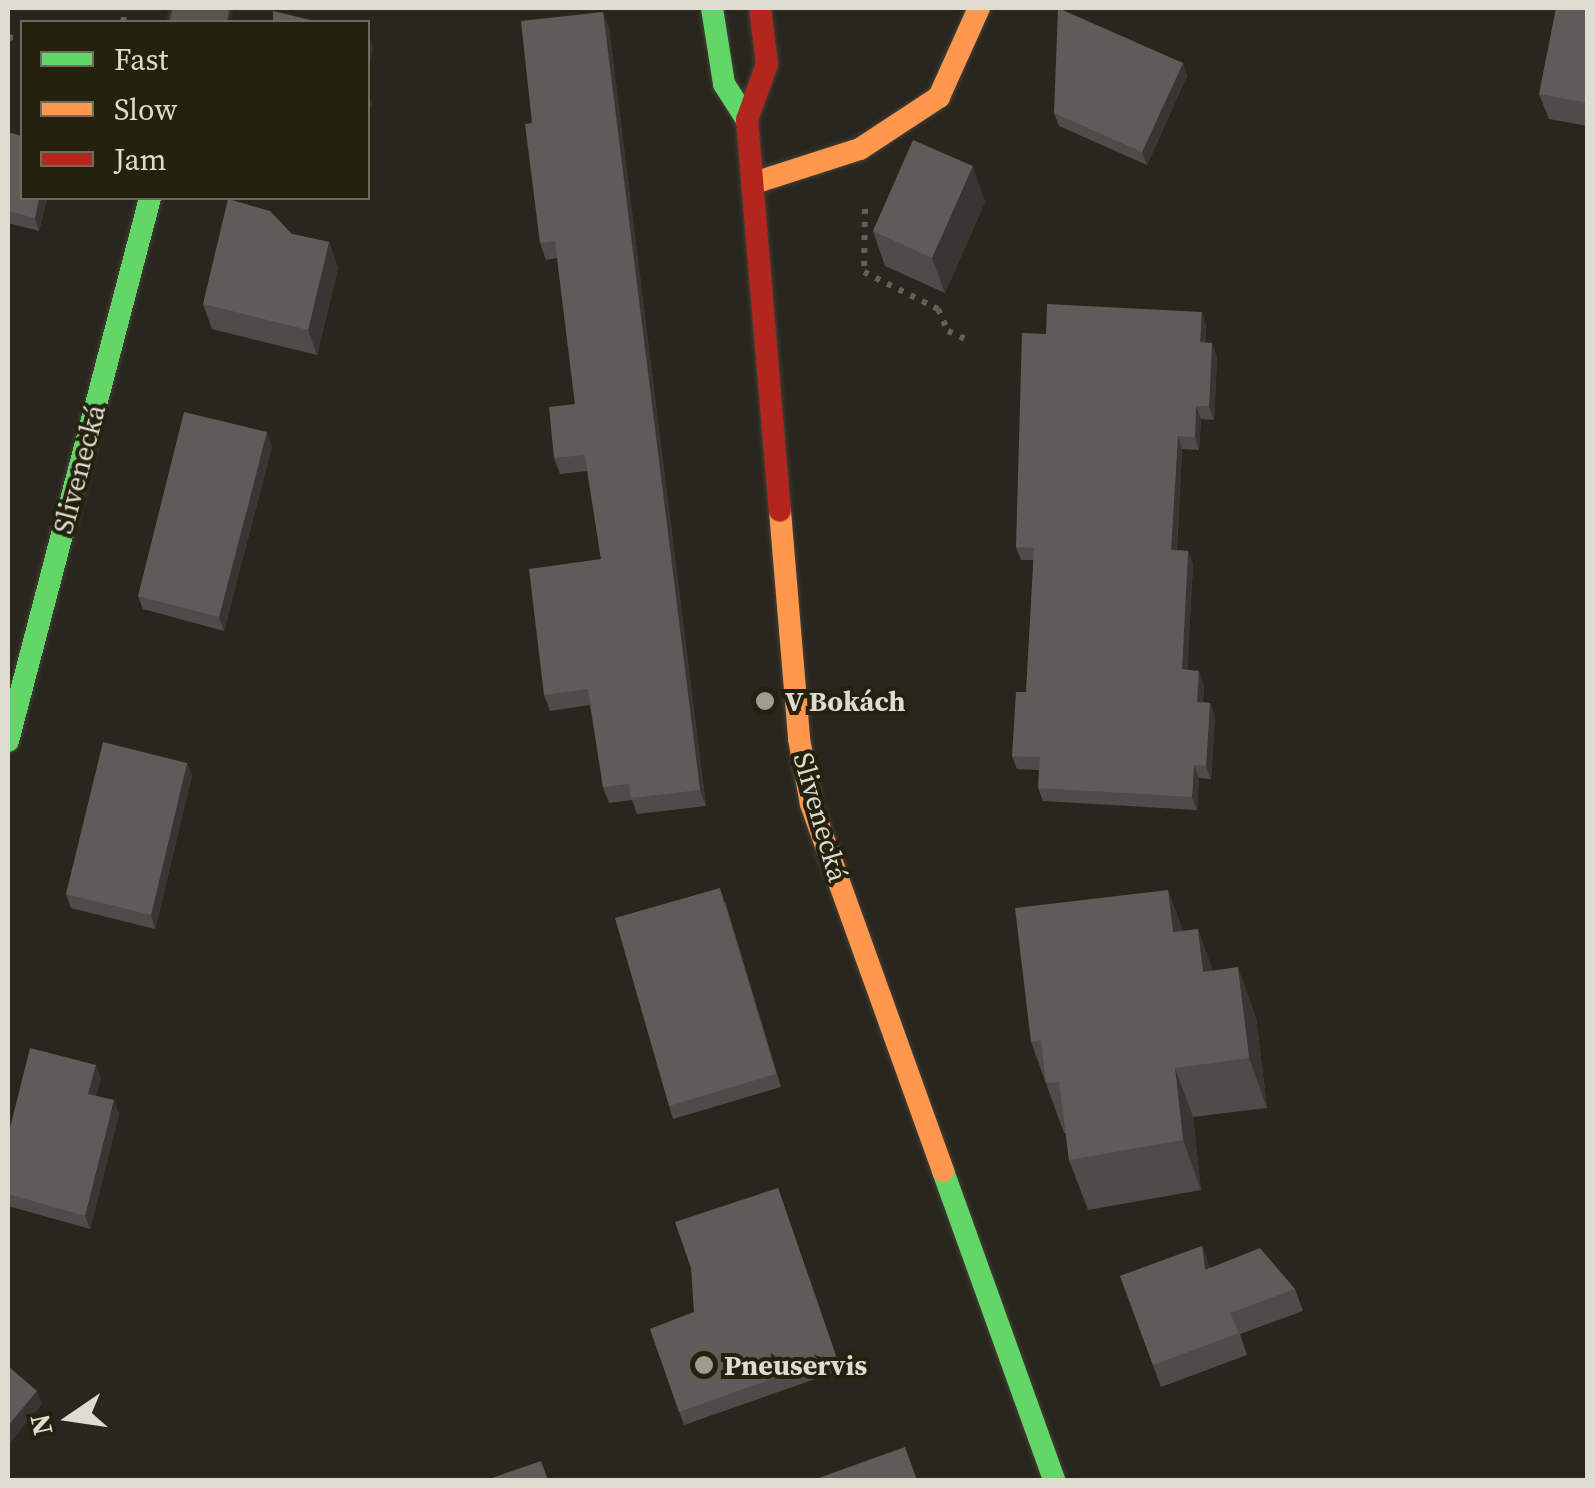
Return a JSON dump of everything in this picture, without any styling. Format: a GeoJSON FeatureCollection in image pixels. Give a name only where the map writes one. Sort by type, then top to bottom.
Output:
{"type":"FeatureCollection","features":[{"type":"Feature","properties":{"kind":"street","name":"Slivenecká"},"geometry":{"type":"LineString","coordinates":[[712,8],[724,84],[747,120]]}},
{"type":"Feature","properties":{"kind":"street","name":"Slivenecká"},"geometry":{"type":"LineString","coordinates":[[760,8],[767,64],[747,120],[798,739],[812,804],[1054,1480]]}},
{"type":"Feature","properties":{"kind":"street"},"geometry":{"type":"LineString","coordinates":[[754,183],[860,150],[939,97],[979,8]]}},
{"type":"Feature","properties":{"kind":"street","name":"Slivenecká"},"geometry":{"type":"LineString","coordinates":[[8,741],[149,200]]}},
{"type":"Feature","properties":{"kind":"path"},"geometry":{"type":"LineString","coordinates":[[866,233],[864,272],[938,309],[948,332],[965,339]]}},
{"type":"Feature","properties":{"kind":"building"},"geometry":{"type":"Polygon","coordinates":[[[1058,8],[1183,63],[1142,152],[1054,113],[1058,8]]]}},
{"type":"Feature","properties":{"kind":"building"},"geometry":{"type":"Polygon","coordinates":[[[1556,8],[1588,8],[1588,103],[1539,94],[1556,8]]]}},
{"type":"Feature","properties":{"kind":"building"},"geometry":{"type":"Polygon","coordinates":[[[273,11],[311,20],[273,20],[273,11]]]}},
{"type":"Feature","properties":{"kind":"building"},"geometry":{"type":"Polygon","coordinates":[[[603,12],[700,790],[631,798],[629,784],[603,787],[588,689],[544,695],[529,569],[601,559],[585,455],[554,458],[549,407],[575,404],[555,241],[540,243],[525,124],[532,123],[521,21],[603,12]]]}},
{"type":"Feature","properties":{"kind":"building"},"geometry":{"type":"Polygon","coordinates":[[[8,132],[20,135],[20,200],[39,200],[35,218],[8,211],[8,132]]]}},
{"type":"Feature","properties":{"kind":"building"},"geometry":{"type":"Polygon","coordinates":[[[913,140],[973,166],[932,258],[873,231],[913,140]]]}},
{"type":"Feature","properties":{"kind":"building"},"geometry":{"type":"Polygon","coordinates":[[[228,200],[270,211],[292,234],[329,242],[308,330],[203,304],[228,200]]]}},
{"type":"Feature","properties":{"kind":"building"},"geometry":{"type":"Polygon","coordinates":[[[1047,304],[1202,312],[1200,342],[1212,343],[1209,406],[1196,406],[1195,437],[1178,436],[1171,550],[1188,551],[1182,669],[1199,671],[1197,702],[1210,703],[1206,766],[1194,765],[1192,797],[1038,788],[1040,757],[1012,756],[1016,692],[1026,692],[1034,548],[1016,547],[1022,333],[1046,334],[1047,304]]]}},
{"type":"Feature","properties":{"kind":"building"},"geometry":{"type":"Polygon","coordinates":[[[184,412],[267,432],[219,617],[138,596],[184,412]]]}},
{"type":"Feature","properties":{"kind":"building"},"geometry":{"type":"Polygon","coordinates":[[[103,742],[187,763],[151,915],[66,894],[103,742]]]}},
{"type":"Feature","properties":{"kind":"building"},"geometry":{"type":"Polygon","coordinates":[[[720,888],[776,1074],[669,1106],[615,918],[720,888]]]}},
{"type":"Feature","properties":{"kind":"building"},"geometry":{"type":"Polygon","coordinates":[[[1168,890],[1173,932],[1198,929],[1203,972],[1238,967],[1249,1058],[1175,1068],[1183,1140],[1069,1160],[1059,1082],[1046,1083],[1041,1040],[1031,1042],[1015,908],[1168,890]]]}},
{"type":"Feature","properties":{"kind":"building"},"geometry":{"type":"Polygon","coordinates":[[[30,1048],[96,1065],[88,1094],[114,1100],[85,1216],[8,1194],[8,1136],[30,1048]]]}},
{"type":"Feature","properties":{"kind":"building"},"geometry":{"type":"Polygon","coordinates":[[[778,1188],[836,1356],[679,1412],[650,1329],[694,1312],[691,1268],[675,1222],[778,1188]]]}},
{"type":"Feature","properties":{"kind":"building"},"geometry":{"type":"Polygon","coordinates":[[[1202,1246],[1205,1270],[1260,1248],[1295,1289],[1230,1313],[1239,1333],[1153,1365],[1120,1276],[1202,1246]]]}},
{"type":"Feature","properties":{"kind":"building"},"geometry":{"type":"Polygon","coordinates":[[[8,1366],[37,1391],[8,1426],[8,1366]]]}},
{"type":"Feature","properties":{"kind":"building"},"geometry":{"type":"Polygon","coordinates":[[[905,1447],[917,1480],[813,1480],[905,1447]]]}},
{"type":"Feature","properties":{"kind":"building"},"geometry":{"type":"Polygon","coordinates":[[[541,1461],[548,1480],[486,1480],[541,1461]]]}},
{"type":"Feature","properties":{"kind":"traffic: fast"},"geometry":{"type":"LineString","coordinates":[[712,8],[724,84],[747,120]]}},
{"type":"Feature","properties":{"kind":"traffic: fast"},"geometry":{"type":"LineString","coordinates":[[8,741],[149,200]]}},
{"type":"Feature","properties":{"kind":"traffic: fast"},"geometry":{"type":"LineString","coordinates":[[943,1171],[1054,1480]]}},
{"type":"Feature","properties":{"kind":"traffic: slow"},"geometry":{"type":"LineString","coordinates":[[754,183],[860,149],[939,97],[979,8]]}},
{"type":"Feature","properties":{"kind":"traffic: slow"},"geometry":{"type":"LineString","coordinates":[[780,511],[799,739],[811,804],[943,1171]]}},
{"type":"Feature","properties":{"kind":"traffic: jam"},"geometry":{"type":"LineString","coordinates":[[760,8],[767,64],[747,120],[780,511]]}},
{"type":"Feature","properties":{"kind":"place","name":"V Bokách"},"geometry":{"type":"Point","coordinates":[765,701]}},
{"type":"Feature","properties":{"kind":"place","name":"Pneuservis"},"geometry":{"type":"Point","coordinates":[704,1365]}}]}
